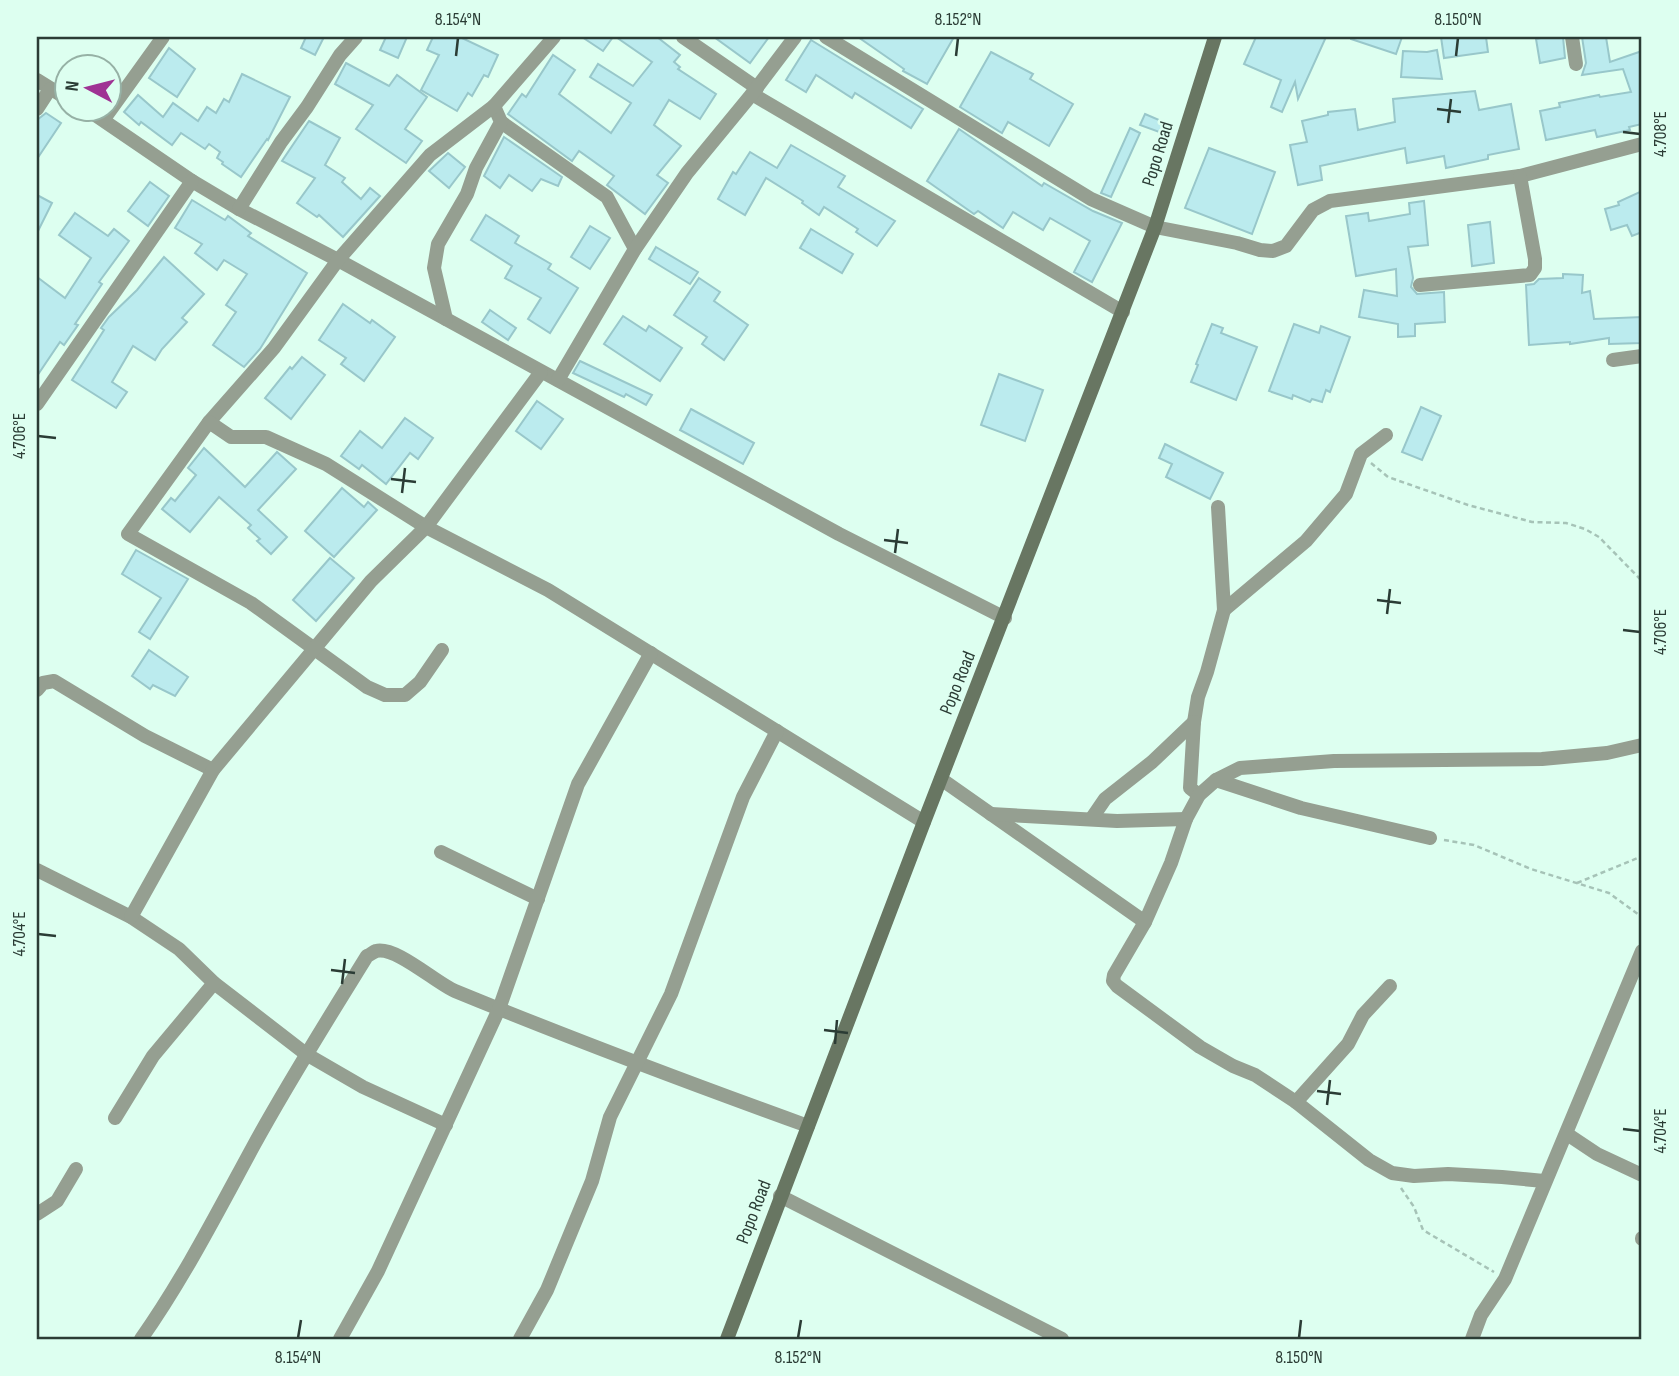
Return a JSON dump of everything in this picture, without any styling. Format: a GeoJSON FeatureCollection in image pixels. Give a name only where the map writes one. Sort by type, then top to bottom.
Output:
{"type":"FeatureCollection","features":[{"type":"Feature","properties":{"kind":"main road","name":"Popo Road"},"geometry":{"type":"LineString","coordinates":[[727,1339],[924,821],[1123,313],[1155,227],[1215,37]]}},
{"type":"Feature","properties":{"kind":"street"},"geometry":{"type":"LineString","coordinates":[[122,94],[163,37]]}},
{"type":"Feature","properties":{"kind":"street"},"geometry":{"type":"LineString","coordinates":[[239,209],[340,55],[356,37]]}},
{"type":"Feature","properties":{"kind":"street"},"geometry":{"type":"LineString","coordinates":[[442,650],[420,682],[405,695],[385,695],[367,687],[251,603],[128,534],[209,422],[274,348],[338,260],[430,155],[494,106],[554,37]]}},
{"type":"Feature","properties":{"kind":"street"},"geometry":{"type":"LineString","coordinates":[[683,37],[755,91],[1123,313]]}},
{"type":"Feature","properties":{"kind":"street"},"geometry":{"type":"LineString","coordinates":[[558,380],[635,249],[687,173],[755,91],[794,37]]}},
{"type":"Feature","properties":{"kind":"street"},"geometry":{"type":"LineString","coordinates":[[826,37],[1091,199],[1155,227],[1259,250],[1273,251],[1286,246],[1313,210],[1330,201],[1520,176],[1642,144]]}},
{"type":"Feature","properties":{"kind":"street"},"geometry":{"type":"LineString","coordinates":[[1572,37],[1576,64]]}},
{"type":"Feature","properties":{"kind":"street"},"geometry":{"type":"LineString","coordinates":[[37,80],[50,89],[37,109]]}},
{"type":"Feature","properties":{"kind":"street"},"geometry":{"type":"LineString","coordinates":[[494,106],[501,122],[607,197],[635,249]]}},
{"type":"Feature","properties":{"kind":"street"},"geometry":{"type":"LineString","coordinates":[[108,122],[192,181],[239,209],[338,260],[839,534],[1005,618]]}},
{"type":"Feature","properties":{"kind":"street"},"geometry":{"type":"LineString","coordinates":[[446,319],[434,268],[438,244],[467,194],[476,168],[501,122]]}},
{"type":"Feature","properties":{"kind":"street"},"geometry":{"type":"LineString","coordinates":[[1420,285],[1530,275],[1535,268],[1535,259],[1520,176]]}},
{"type":"Feature","properties":{"kind":"street"},"geometry":{"type":"LineString","coordinates":[[37,404],[192,181]]}},
{"type":"Feature","properties":{"kind":"street"},"geometry":{"type":"LineString","coordinates":[[1613,360],[1642,356]]}},
{"type":"Feature","properties":{"kind":"street"},"geometry":{"type":"LineString","coordinates":[[131,917],[213,770],[371,581],[426,527],[541,372]]}},
{"type":"Feature","properties":{"kind":"street"},"geometry":{"type":"LineString","coordinates":[[209,422],[231,437],[266,437],[326,464],[426,527],[548,590],[924,821]]}},
{"type":"Feature","properties":{"kind":"street"},"geometry":{"type":"LineString","coordinates":[[1224,610],[1306,541],[1346,494],[1361,454],[1386,435]]}},
{"type":"Feature","properties":{"kind":"street"},"geometry":{"type":"LineString","coordinates":[[1199,795],[1190,788],[1194,722],[1198,697],[1224,610],[1218,507]]}},
{"type":"Feature","properties":{"kind":"street"},"geometry":{"type":"LineString","coordinates":[[341,1339],[377,1271],[499,1009],[578,784],[651,653]]}},
{"type":"Feature","properties":{"kind":"street"},"geometry":{"type":"LineString","coordinates":[[37,690],[43,684],[54,681],[145,736],[213,770]]}},
{"type":"Feature","properties":{"kind":"street"},"geometry":{"type":"LineString","coordinates":[[1091,818],[1105,799],[1194,722]]}},
{"type":"Feature","properties":{"kind":"street"},"geometry":{"type":"LineString","coordinates":[[520,1339],[547,1290],[592,1181],[610,1117],[671,995],[743,797],[778,731]]}},
{"type":"Feature","properties":{"kind":"street"},"geometry":{"type":"LineString","coordinates":[[1544,1181],[1392,1173],[1369,1160],[1296,1102],[1255,1075],[1200,1047],[1117,986],[1113,981],[1114,975],[1146,922],[1186,819],[1199,795],[1216,780],[1240,768],[1334,761],[1542,759],[1607,753],[1642,745]]}},
{"type":"Feature","properties":{"kind":"street"},"geometry":{"type":"LineString","coordinates":[[941,779],[1146,922]]}},
{"type":"Feature","properties":{"kind":"street"},"geometry":{"type":"LineString","coordinates":[[1216,780],[1301,808],[1430,838]]}},
{"type":"Feature","properties":{"kind":"street"},"geometry":{"type":"LineString","coordinates":[[990,813],[1117,821],[1186,819]]}},
{"type":"Feature","properties":{"kind":"street"},"geometry":{"type":"LineString","coordinates":[[441,852],[538,899]]}},
{"type":"Feature","properties":{"kind":"street"},"geometry":{"type":"LineString","coordinates":[[37,870],[131,917],[179,949],[214,983],[306,1054],[363,1087],[446,1125]]}},
{"type":"Feature","properties":{"kind":"street"},"geometry":{"type":"LineString","coordinates":[[141,1339],[209,1230],[254,1143],[306,1054],[367,956],[376,951],[387,951],[400,957],[451,990],[637,1064],[808,1126]]}},
{"type":"Feature","properties":{"kind":"street"},"geometry":{"type":"LineString","coordinates":[[1472,1339],[1481,1315],[1505,1279],[1642,951]]}},
{"type":"Feature","properties":{"kind":"street"},"geometry":{"type":"LineString","coordinates":[[115,1118],[153,1056],[214,983]]}},
{"type":"Feature","properties":{"kind":"street"},"geometry":{"type":"LineString","coordinates":[[1296,1102],[1348,1044],[1363,1014],[1390,986]]}},
{"type":"Feature","properties":{"kind":"street"},"geometry":{"type":"LineString","coordinates":[[1567,1134],[1597,1154],[1642,1175]]}},
{"type":"Feature","properties":{"kind":"street"},"geometry":{"type":"LineString","coordinates":[[37,1213],[57,1201],[76,1169]]}},
{"type":"Feature","properties":{"kind":"street"},"geometry":{"type":"LineString","coordinates":[[780,1196],[1062,1339]]}},
{"type":"Feature","properties":{"kind":"path"},"geometry":{"type":"LineString","coordinates":[[1361,454],[1388,477],[1417,488],[1532,522],[1566,523],[1586,528],[1599,537],[1642,581]]}},
{"type":"Feature","properties":{"kind":"path"},"geometry":{"type":"LineString","coordinates":[[1430,838],[1474,845],[1531,869],[1609,894],[1642,917]]}},
{"type":"Feature","properties":{"kind":"path"},"geometry":{"type":"LineString","coordinates":[[1577,883],[1640,857],[1642,859]]}},
{"type":"Feature","properties":{"kind":"path"},"geometry":{"type":"LineString","coordinates":[[1392,1173],[1414,1207],[1423,1230],[1505,1279]]}},
{"type":"Feature","properties":{"kind":"building"},"geometry":{"type":"Polygon","coordinates":[[[306,37],[324,37],[315,55],[301,48],[306,37]]]}},
{"type":"Feature","properties":{"kind":"building"},"geometry":{"type":"Polygon","coordinates":[[[386,37],[407,37],[398,58],[380,50],[386,37]]]}},
{"type":"Feature","properties":{"kind":"building"},"geometry":{"type":"Polygon","coordinates":[[[433,37],[460,37],[498,55],[488,77],[484,75],[472,96],[468,93],[457,111],[421,90],[439,55],[427,50],[433,37]]]}},
{"type":"Feature","properties":{"kind":"building"},"geometry":{"type":"Polygon","coordinates":[[[582,37],[613,37],[603,51],[582,37]]]}},
{"type":"Feature","properties":{"kind":"building"},"geometry":{"type":"Polygon","coordinates":[[[616,37],[657,37],[680,55],[674,62],[680,67],[678,69],[716,94],[700,119],[669,100],[654,125],[681,146],[657,175],[668,183],[645,214],[607,185],[614,176],[579,151],[572,161],[508,114],[522,94],[526,97],[553,55],[575,70],[559,94],[611,133],[631,103],[590,77],[598,64],[633,86],[652,62],[616,37]]]}},
{"type":"Feature","properties":{"kind":"building"},"geometry":{"type":"Polygon","coordinates":[[[714,37],[769,37],[750,63],[714,37]]]}},
{"type":"Feature","properties":{"kind":"building"},"geometry":{"type":"Polygon","coordinates":[[[858,37],[954,37],[927,84],[903,71],[904,69],[858,37]]]}},
{"type":"Feature","properties":{"kind":"building"},"geometry":{"type":"Polygon","coordinates":[[[1256,37],[1326,37],[1298,99],[1295,82],[1282,112],[1271,107],[1281,80],[1244,64],[1256,37]]]}},
{"type":"Feature","properties":{"kind":"building"},"geometry":{"type":"Polygon","coordinates":[[[1351,37],[1402,37],[1396,54],[1351,37]]]}},
{"type":"Feature","properties":{"kind":"building"},"geometry":{"type":"Polygon","coordinates":[[[1441,37],[1486,37],[1488,52],[1444,58],[1441,37]]]}},
{"type":"Feature","properties":{"kind":"building"},"geometry":{"type":"Polygon","coordinates":[[[1563,37],[1565,58],[1540,63],[1536,39],[1563,37]]]}},
{"type":"Feature","properties":{"kind":"building"},"geometry":{"type":"Polygon","coordinates":[[[1582,37],[1606,37],[1610,62],[1642,51],[1642,124],[1629,127],[1630,130],[1597,137],[1595,130],[1546,140],[1540,111],[1560,107],[1559,103],[1631,92],[1623,69],[1582,75],[1586,63],[1582,37]]]}},
{"type":"Feature","properties":{"kind":"building"},"geometry":{"type":"Polygon","coordinates":[[[811,40],[923,109],[911,128],[855,93],[852,98],[816,75],[806,92],[786,80],[811,40]]]}},
{"type":"Feature","properties":{"kind":"building"},"geometry":{"type":"Polygon","coordinates":[[[169,48],[195,69],[177,97],[149,78],[169,48]]]}},
{"type":"Feature","properties":{"kind":"building"},"geometry":{"type":"Polygon","coordinates":[[[1437,50],[1442,79],[1401,77],[1403,51],[1437,50]]]}},
{"type":"Feature","properties":{"kind":"building"},"geometry":{"type":"Polygon","coordinates":[[[991,52],[1033,74],[1030,79],[1073,104],[1049,146],[1008,122],[1002,133],[960,107],[991,52]]]}},
{"type":"Feature","properties":{"kind":"building"},"geometry":{"type":"Polygon","coordinates":[[[346,63],[389,86],[397,75],[427,97],[405,129],[422,141],[406,163],[356,129],[373,105],[335,84],[346,63]]]}},
{"type":"Feature","properties":{"kind":"building"},"geometry":{"type":"Polygon","coordinates":[[[242,74],[290,97],[268,140],[241,177],[222,164],[217,158],[220,152],[209,144],[205,149],[181,133],[172,145],[141,122],[139,125],[124,112],[138,95],[163,117],[173,103],[198,121],[207,107],[216,113],[224,99],[229,102],[242,74]]]}},
{"type":"Feature","properties":{"kind":"building"},"geometry":{"type":"Polygon","coordinates":[[[1475,91],[1479,110],[1511,104],[1519,149],[1446,168],[1444,156],[1407,163],[1405,148],[1320,166],[1322,180],[1298,185],[1290,145],[1307,142],[1302,121],[1328,115],[1328,112],[1355,109],[1358,130],[1395,122],[1393,99],[1475,91]]]}},
{"type":"Feature","properties":{"kind":"building"},"geometry":{"type":"Polygon","coordinates":[[[46,113],[52,117],[52,122],[61,123],[37,159],[37,120],[46,113]]]}},
{"type":"Feature","properties":{"kind":"building"},"geometry":{"type":"Polygon","coordinates":[[[1145,114],[1166,123],[1162,133],[1140,125],[1145,114]]]}},
{"type":"Feature","properties":{"kind":"building"},"geometry":{"type":"Polygon","coordinates":[[[309,121],[340,138],[325,165],[345,178],[342,182],[361,199],[370,188],[380,196],[343,237],[319,215],[317,217],[297,203],[315,178],[282,161],[309,121]]]}},
{"type":"Feature","properties":{"kind":"building"},"geometry":{"type":"Polygon","coordinates":[[[1130,128],[1140,133],[1111,197],[1101,193],[1130,128]]]}},
{"type":"Feature","properties":{"kind":"building"},"geometry":{"type":"Polygon","coordinates":[[[959,129],[1042,186],[1044,183],[1093,211],[1122,223],[1092,282],[1074,272],[1090,241],[1050,218],[1043,230],[1013,212],[1003,228],[978,211],[974,214],[927,181],[959,129]]]}},
{"type":"Feature","properties":{"kind":"building"},"geometry":{"type":"Polygon","coordinates":[[[504,137],[562,177],[558,186],[541,179],[532,191],[509,175],[500,188],[484,176],[504,137]]]}},
{"type":"Feature","properties":{"kind":"building"},"geometry":{"type":"Polygon","coordinates":[[[791,145],[845,176],[838,187],[895,221],[877,246],[856,232],[858,229],[824,207],[819,215],[802,203],[803,201],[766,178],[745,215],[718,199],[733,172],[736,174],[750,152],[777,168],[791,145]]]}},
{"type":"Feature","properties":{"kind":"building"},"geometry":{"type":"Polygon","coordinates":[[[1209,148],[1275,172],[1252,234],[1185,208],[1209,148]]]}},
{"type":"Feature","properties":{"kind":"building"},"geometry":{"type":"Polygon","coordinates":[[[448,153],[465,167],[449,188],[429,171],[448,153]]]}},
{"type":"Feature","properties":{"kind":"building"},"geometry":{"type":"Polygon","coordinates":[[[150,182],[169,196],[148,226],[128,211],[150,182]]]}},
{"type":"Feature","properties":{"kind":"building"},"geometry":{"type":"Polygon","coordinates":[[[1642,191],[1642,232],[1632,236],[1627,225],[1611,230],[1605,209],[1619,205],[1618,202],[1642,191]]]}},
{"type":"Feature","properties":{"kind":"building"},"geometry":{"type":"Polygon","coordinates":[[[37,195],[52,203],[37,233],[37,195]]]}},
{"type":"Feature","properties":{"kind":"building"},"geometry":{"type":"Polygon","coordinates":[[[192,200],[225,220],[228,216],[251,233],[248,236],[307,273],[260,349],[244,367],[213,345],[236,312],[226,305],[247,274],[224,260],[217,270],[195,253],[202,244],[175,228],[192,200]]]}},
{"type":"Feature","properties":{"kind":"building"},"geometry":{"type":"Polygon","coordinates":[[[1424,201],[1428,245],[1408,247],[1413,278],[1411,287],[1417,294],[1444,292],[1445,322],[1415,324],[1415,336],[1398,337],[1398,324],[1359,317],[1364,290],[1397,296],[1396,269],[1356,276],[1346,216],[1368,213],[1369,221],[1410,214],[1409,203],[1424,201]]]}},
{"type":"Feature","properties":{"kind":"building"},"geometry":{"type":"Polygon","coordinates":[[[75,213],[108,236],[114,229],[129,241],[99,282],[102,284],[75,324],[78,325],[64,345],[60,342],[37,376],[37,277],[65,298],[91,258],[59,235],[75,213]]]}},
{"type":"Feature","properties":{"kind":"building"},"geometry":{"type":"Polygon","coordinates":[[[486,215],[519,236],[515,243],[551,264],[548,269],[578,288],[550,333],[528,319],[541,298],[505,278],[512,266],[471,240],[486,215]]]}},
{"type":"Feature","properties":{"kind":"building"},"geometry":{"type":"Polygon","coordinates":[[[1490,222],[1494,263],[1472,266],[1468,225],[1490,222]]]}},
{"type":"Feature","properties":{"kind":"building"},"geometry":{"type":"Polygon","coordinates":[[[590,226],[610,238],[590,269],[571,257],[590,226]]]}},
{"type":"Feature","properties":{"kind":"building"},"geometry":{"type":"Polygon","coordinates":[[[811,229],[853,254],[842,273],[800,248],[811,229]]]}},
{"type":"Feature","properties":{"kind":"building"},"geometry":{"type":"Polygon","coordinates":[[[656,247],[698,272],[690,284],[649,259],[656,247]]]}},
{"type":"Feature","properties":{"kind":"building"},"geometry":{"type":"Polygon","coordinates":[[[164,257],[204,294],[182,318],[187,322],[155,360],[133,346],[112,382],[127,392],[116,408],[72,380],[104,330],[101,328],[109,317],[137,290],[164,257]]]}},
{"type":"Feature","properties":{"kind":"building"},"geometry":{"type":"Polygon","coordinates":[[[1563,274],[1583,275],[1582,293],[1590,291],[1594,319],[1642,317],[1642,343],[1609,344],[1609,338],[1570,344],[1529,345],[1526,285],[1534,284],[1539,279],[1563,278],[1563,274]]]}},
{"type":"Feature","properties":{"kind":"building"},"geometry":{"type":"Polygon","coordinates":[[[699,278],[720,292],[714,301],[748,325],[724,360],[702,344],[707,337],[674,315],[699,278]]]}},
{"type":"Feature","properties":{"kind":"building"},"geometry":{"type":"Polygon","coordinates":[[[343,304],[395,337],[364,381],[341,364],[346,358],[319,340],[343,304]]]}},
{"type":"Feature","properties":{"kind":"building"},"geometry":{"type":"Polygon","coordinates":[[[490,310],[516,328],[508,340],[482,322],[490,310]]]}},
{"type":"Feature","properties":{"kind":"building"},"geometry":{"type":"Polygon","coordinates":[[[623,316],[646,331],[649,326],[682,348],[660,381],[604,344],[623,316]]]}},
{"type":"Feature","properties":{"kind":"building"},"geometry":{"type":"Polygon","coordinates":[[[1212,324],[1223,328],[1221,333],[1257,347],[1236,400],[1191,382],[1212,324]]]}},
{"type":"Feature","properties":{"kind":"building"},"geometry":{"type":"Polygon","coordinates":[[[1294,324],[1319,333],[1321,326],[1350,337],[1330,392],[1326,390],[1322,402],[1312,399],[1310,402],[1293,395],[1292,399],[1269,391],[1294,324]]]}},
{"type":"Feature","properties":{"kind":"building"},"geometry":{"type":"Polygon","coordinates":[[[302,357],[325,375],[291,419],[265,398],[290,367],[292,369],[302,357]]]}},
{"type":"Feature","properties":{"kind":"building"},"geometry":{"type":"Polygon","coordinates":[[[580,361],[652,395],[646,405],[573,373],[580,361]]]}},
{"type":"Feature","properties":{"kind":"building"},"geometry":{"type":"Polygon","coordinates":[[[999,374],[1043,390],[1025,441],[981,425],[999,374]]]}},
{"type":"Feature","properties":{"kind":"building"},"geometry":{"type":"Polygon","coordinates":[[[537,401],[563,419],[541,449],[516,431],[537,401]]]}},
{"type":"Feature","properties":{"kind":"building"},"geometry":{"type":"Polygon","coordinates":[[[1421,407],[1441,416],[1422,460],[1402,452],[1421,407]]]}},
{"type":"Feature","properties":{"kind":"building"},"geometry":{"type":"Polygon","coordinates":[[[691,409],[754,443],[743,464],[680,430],[691,409]]]}},
{"type":"Feature","properties":{"kind":"building"},"geometry":{"type":"Polygon","coordinates":[[[405,418],[433,438],[418,459],[410,453],[386,484],[362,465],[359,469],[341,456],[360,431],[382,448],[405,418]]]}},
{"type":"Feature","properties":{"kind":"building"},"geometry":{"type":"Polygon","coordinates":[[[1165,444],[1223,473],[1210,499],[1166,477],[1172,464],[1159,458],[1165,444]]]}},
{"type":"Feature","properties":{"kind":"building"},"geometry":{"type":"Polygon","coordinates":[[[204,448],[245,487],[277,452],[296,469],[258,510],[287,537],[271,554],[248,528],[251,525],[219,497],[190,532],[162,509],[171,498],[175,501],[196,475],[188,468],[204,448]]]}},
{"type":"Feature","properties":{"kind":"building"},"geometry":{"type":"Polygon","coordinates":[[[342,488],[364,507],[368,502],[377,510],[334,557],[305,531],[342,488]]]}},
{"type":"Feature","properties":{"kind":"building"},"geometry":{"type":"Polygon","coordinates":[[[136,550],[188,579],[150,639],[139,632],[161,598],[122,574],[136,550]]]}},
{"type":"Feature","properties":{"kind":"building"},"geometry":{"type":"Polygon","coordinates":[[[330,558],[354,578],[316,621],[293,600],[330,558]]]}},
{"type":"Feature","properties":{"kind":"building"},"geometry":{"type":"Polygon","coordinates":[[[149,650],[188,677],[175,696],[153,685],[150,689],[132,676],[149,650]]]}}]}
